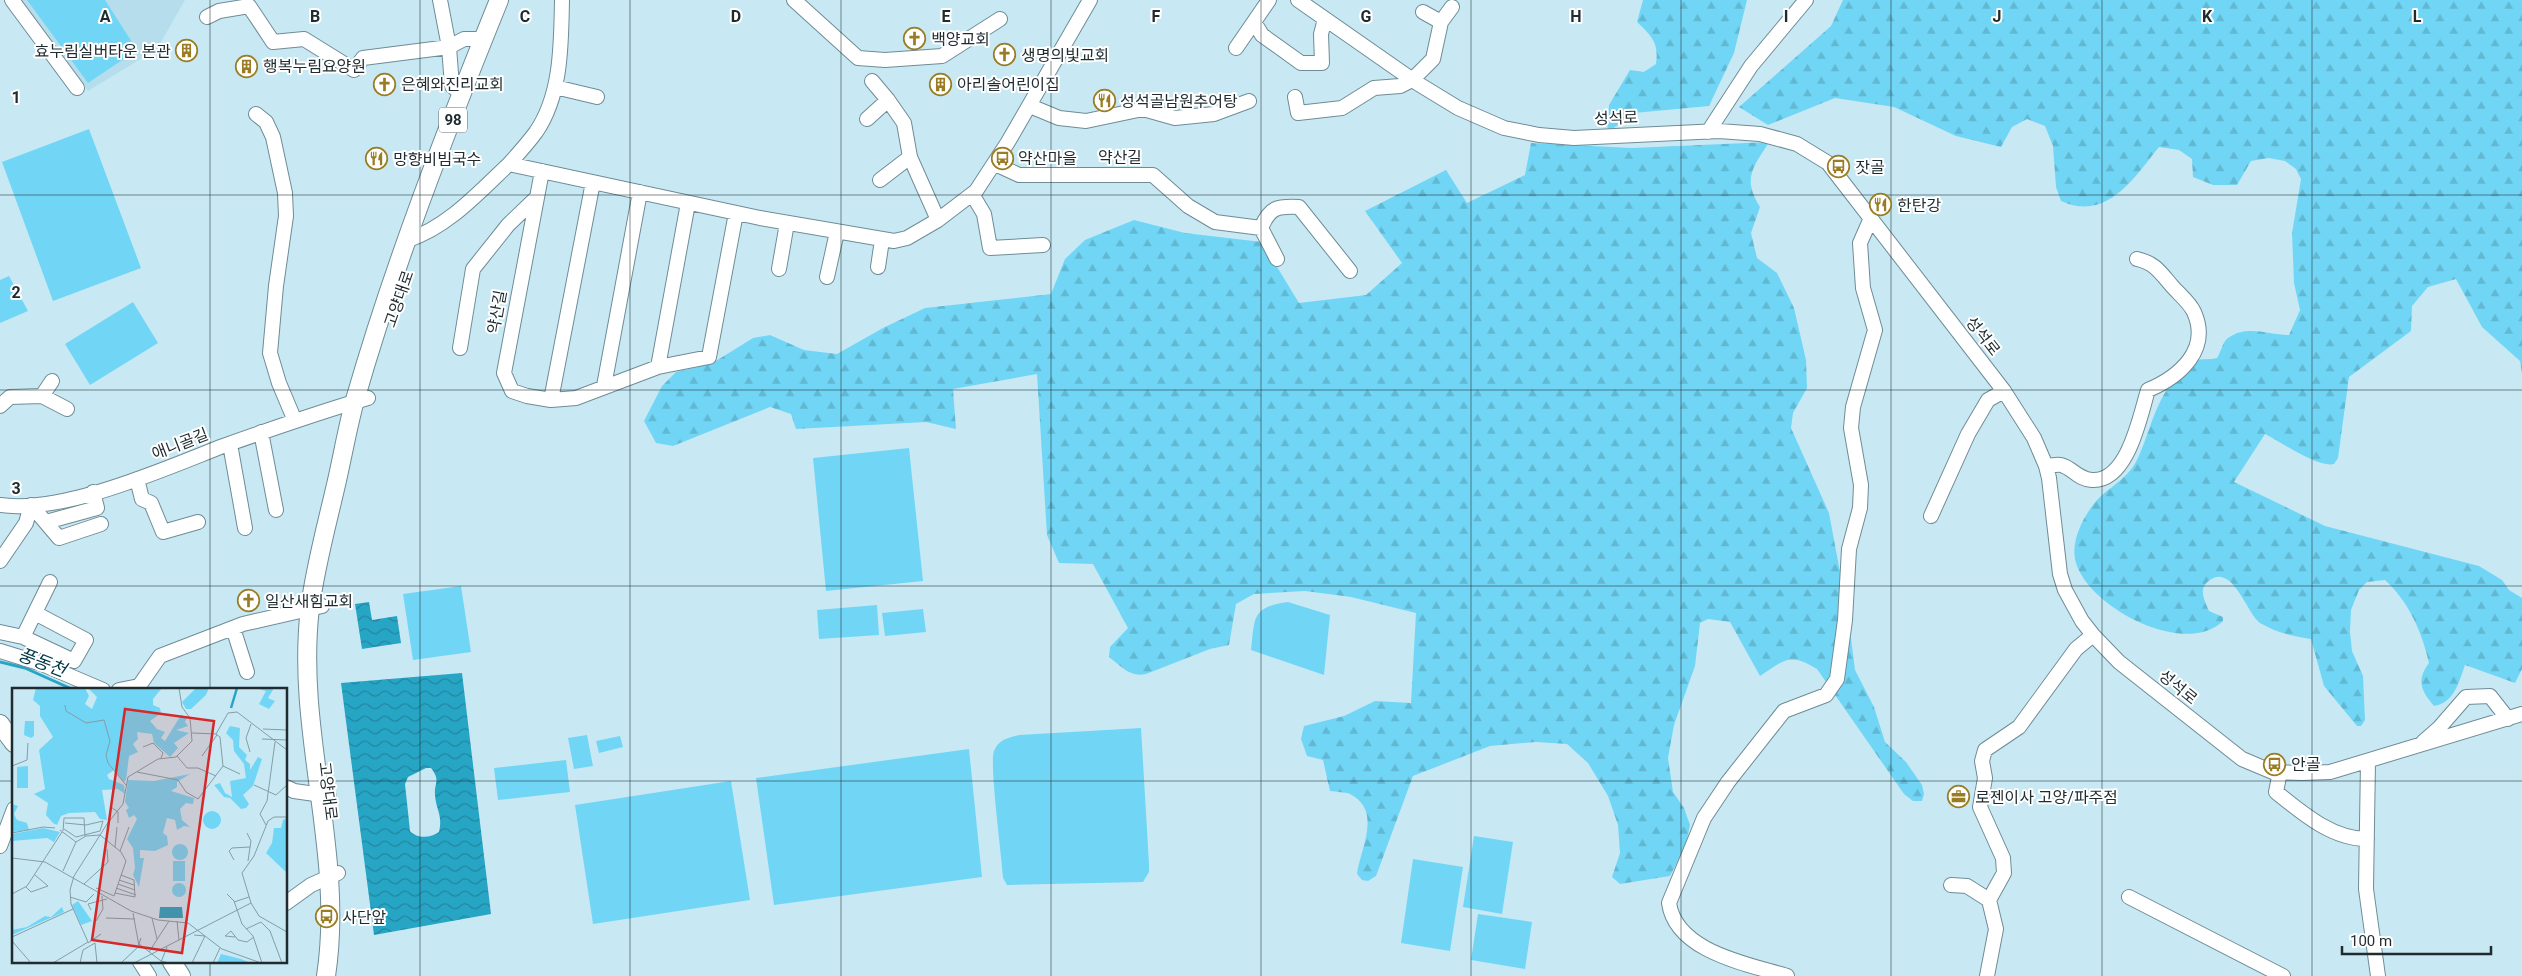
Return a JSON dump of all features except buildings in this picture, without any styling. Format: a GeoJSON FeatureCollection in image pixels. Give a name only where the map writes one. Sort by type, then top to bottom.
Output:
{"type":"FeatureCollection","features":[{"type":"Feature","properties":{"kind":"main road","name":"고양대로"},"geometry":{"type":"LineString","coordinates":[[327,973],[334,875],[325,796],[316,671],[316,607],[336,530],[361,400],[373,375],[414,238],[483,39],[499,0]]}},
{"type":"Feature","properties":{"kind":"main road","name":"고양대로"},"geometry":{"type":"LineString","coordinates":[[414,238],[508,0]]}},
{"type":"Feature","properties":{"kind":"main road"},"geometry":{"type":"LineString","coordinates":[[0,724],[12,740]]}},
{"type":"Feature","properties":{"kind":"main road"},"geometry":{"type":"LineString","coordinates":[[173,964],[181,976]]}},
{"type":"Feature","properties":{"kind":"street"},"geometry":{"type":"LineString","coordinates":[[12,0],[77,88]]}},
{"type":"Feature","properties":{"kind":"street"},"geometry":{"type":"LineString","coordinates":[[440,0],[449,47],[452,86],[463,95]]}},
{"type":"Feature","properties":{"kind":"street"},"geometry":{"type":"LineString","coordinates":[[414,238],[462,208],[509,164],[537,130],[555,87],[560,54],[562,0]]}},
{"type":"Feature","properties":{"kind":"street"},"geometry":{"type":"LineString","coordinates":[[794,0],[858,58],[885,60],[942,56],[1000,18]]}},
{"type":"Feature","properties":{"kind":"street"},"geometry":{"type":"LineString","coordinates":[[509,164],[787,223],[882,240],[894,241],[907,238],[938,220],[972,194],[995,164],[1090,0]]}},
{"type":"Feature","properties":{"kind":"street"},"geometry":{"type":"LineString","coordinates":[[1236,48],[1269,0]]}},
{"type":"Feature","properties":{"kind":"street","name":"성석로"},"geometry":{"type":"LineString","coordinates":[[1298,0],[1412,80],[1458,108],[1504,128],[1539,135],[1574,138],[1708,132],[1760,134],[1797,144],[1828,163],[2004,391],[2034,438],[2046,466],[2060,574],[2065,590],[2082,621],[2092,635],[2119,662],[2242,759],[2257,766],[2280,772],[2330,772],[2522,714]]}},
{"type":"Feature","properties":{"kind":"street"},"geometry":{"type":"LineString","coordinates":[[1708,132],[1751,66],[1806,0]]}},
{"type":"Feature","properties":{"kind":"street"},"geometry":{"type":"LineString","coordinates":[[207,17],[218,11],[249,6],[273,42],[304,39],[354,70],[363,58],[449,47],[464,39],[483,39]]}},
{"type":"Feature","properties":{"kind":"street"},"geometry":{"type":"LineString","coordinates":[[1295,97],[1298,113],[1342,108],[1374,88],[1400,86],[1412,80],[1433,59],[1441,22],[1452,7]]}},
{"type":"Feature","properties":{"kind":"street"},"geometry":{"type":"LineString","coordinates":[[1423,12],[1441,22]]}},
{"type":"Feature","properties":{"kind":"street"},"geometry":{"type":"LineString","coordinates":[[1254,22],[1262,35],[1301,63],[1322,63],[1322,34],[1325,19]]}},
{"type":"Feature","properties":{"kind":"street"},"geometry":{"type":"LineString","coordinates":[[872,81],[904,123],[910,157],[938,220]]}},
{"type":"Feature","properties":{"kind":"street"},"geometry":{"type":"LineString","coordinates":[[555,87],[597,97]]}},
{"type":"Feature","properties":{"kind":"street"},"geometry":{"type":"LineString","coordinates":[[867,119],[888,100]]}},
{"type":"Feature","properties":{"kind":"street"},"geometry":{"type":"LineString","coordinates":[[1030,106],[1059,118],[1086,121],[1143,109],[1175,118],[1214,114],[1250,101]]}},
{"type":"Feature","properties":{"kind":"street"},"geometry":{"type":"LineString","coordinates":[[256,114],[266,122],[273,137],[285,193],[286,216],[276,286],[270,353],[295,421]]}},
{"type":"Feature","properties":{"kind":"street"},"geometry":{"type":"LineString","coordinates":[[880,180],[910,157]]}},
{"type":"Feature","properties":{"kind":"street","name":"약산길"},"geometry":{"type":"LineString","coordinates":[[995,164],[1019,175],[1153,175],[1188,206],[1215,222],[1261,228]]}},
{"type":"Feature","properties":{"kind":"street","name":"약산길"},"geometry":{"type":"LineString","coordinates":[[542,171],[535,199],[504,373],[512,391],[527,396],[551,400],[576,398],[658,367],[709,357],[736,213]]}},
{"type":"Feature","properties":{"kind":"street"},"geometry":{"type":"LineString","coordinates":[[551,400],[593,182]]}},
{"type":"Feature","properties":{"kind":"street"},"geometry":{"type":"LineString","coordinates":[[604,386],[640,192]]}},
{"type":"Feature","properties":{"kind":"street"},"geometry":{"type":"LineString","coordinates":[[972,194],[984,214],[990,248],[1044,245]]}},
{"type":"Feature","properties":{"kind":"street","name":"약산길"},"geometry":{"type":"LineString","coordinates":[[460,348],[473,269],[508,225],[535,199]]}},
{"type":"Feature","properties":{"kind":"street"},"geometry":{"type":"LineString","coordinates":[[658,367],[688,202]]}},
{"type":"Feature","properties":{"kind":"street"},"geometry":{"type":"LineString","coordinates":[[1277,259],[1261,228],[1267,213],[1281,206],[1300,207],[1350,271]]}},
{"type":"Feature","properties":{"kind":"street"},"geometry":{"type":"LineString","coordinates":[[1786,976],[1713,954],[1682,931],[1671,916],[1669,903],[1704,818],[1728,782],[1784,711],[1826,694],[1837,679],[1844,620],[1849,549],[1860,508],[1861,485],[1851,428],[1853,407],[1876,330],[1863,288],[1860,243],[1871,218]]}},
{"type":"Feature","properties":{"kind":"street"},"geometry":{"type":"LineString","coordinates":[[779,269],[787,223]]}},
{"type":"Feature","properties":{"kind":"street"},"geometry":{"type":"LineString","coordinates":[[827,277],[837,232]]}},
{"type":"Feature","properties":{"kind":"street"},"geometry":{"type":"LineString","coordinates":[[878,267],[882,240]]}},
{"type":"Feature","properties":{"kind":"street"},"geometry":{"type":"LineString","coordinates":[[2046,466],[2062,465],[2077,476],[2093,480],[2109,476],[2125,458],[2138,426],[2148,390],[2166,382],[2195,355],[2199,334],[2194,312],[2151,262],[2137,258]]}},
{"type":"Feature","properties":{"kind":"street"},"geometry":{"type":"LineString","coordinates":[[42,396],[52,381]]}},
{"type":"Feature","properties":{"kind":"street"},"geometry":{"type":"LineString","coordinates":[[1931,516],[1968,434],[1988,400],[2004,391]]}},
{"type":"Feature","properties":{"kind":"street"},"geometry":{"type":"LineString","coordinates":[[0,406],[10,397],[42,396],[67,409]]}},
{"type":"Feature","properties":{"kind":"street","name":"애니골길"},"geometry":{"type":"LineString","coordinates":[[0,505],[31,505],[93,492],[137,479],[261,432],[361,400]]}},
{"type":"Feature","properties":{"kind":"street"},"geometry":{"type":"LineString","coordinates":[[261,432],[276,510]]}},
{"type":"Feature","properties":{"kind":"street"},"geometry":{"type":"LineString","coordinates":[[230,444],[245,528]]}},
{"type":"Feature","properties":{"kind":"street"},"geometry":{"type":"LineString","coordinates":[[137,479],[142,499],[151,503],[162,532],[198,522]]}},
{"type":"Feature","properties":{"kind":"street"},"geometry":{"type":"LineString","coordinates":[[46,522],[97,508],[93,492]]}},
{"type":"Feature","properties":{"kind":"street"},"geometry":{"type":"LineString","coordinates":[[31,505],[59,538],[101,524]]}},
{"type":"Feature","properties":{"kind":"street"},"geometry":{"type":"LineString","coordinates":[[0,560],[26,523],[31,505]]}},
{"type":"Feature","properties":{"kind":"street"},"geometry":{"type":"LineString","coordinates":[[23,637],[50,582]]}},
{"type":"Feature","properties":{"kind":"street"},"geometry":{"type":"LineString","coordinates":[[129,688],[139,686],[160,656],[233,628],[316,607]]}},
{"type":"Feature","properties":{"kind":"street"},"geometry":{"type":"LineString","coordinates":[[0,632],[23,637],[74,661],[86,640],[35,613]]}},
{"type":"Feature","properties":{"kind":"street"},"geometry":{"type":"LineString","coordinates":[[233,628],[247,672]]}},
{"type":"Feature","properties":{"kind":"street"},"geometry":{"type":"LineString","coordinates":[[1987,976],[1996,929],[1989,900],[2004,873],[2003,858],[1980,807],[1984,778],[1982,760],[1985,750],[2019,727],[2076,649],[2092,635]]}},
{"type":"Feature","properties":{"kind":"street"},"geometry":{"type":"LineString","coordinates":[[0,651],[42,664],[98,688]]}},
{"type":"Feature","properties":{"kind":"street"},"geometry":{"type":"LineString","coordinates":[[2417,746],[2439,728],[2466,697],[2490,696],[2508,719]]}},
{"type":"Feature","properties":{"kind":"street"},"geometry":{"type":"LineString","coordinates":[[2368,761],[2366,889],[2378,976]]}},
{"type":"Feature","properties":{"kind":"street"},"geometry":{"type":"LineString","coordinates":[[2280,772],[2276,792],[2295,808],[2329,830],[2354,839],[2367,839]]}},
{"type":"Feature","properties":{"kind":"street"},"geometry":{"type":"LineString","coordinates":[[288,788],[294,791],[325,796]]}},
{"type":"Feature","properties":{"kind":"street"},"geometry":{"type":"LineString","coordinates":[[0,846],[12,814]]}},
{"type":"Feature","properties":{"kind":"street"},"geometry":{"type":"LineString","coordinates":[[288,902],[311,885],[334,875]]}},
{"type":"Feature","properties":{"kind":"street"},"geometry":{"type":"LineString","coordinates":[[1951,885],[1967,886],[1989,900]]}},
{"type":"Feature","properties":{"kind":"street"},"geometry":{"type":"LineString","coordinates":[[2129,898],[2283,976]]}},
{"type":"Feature","properties":{"kind":"street"},"geometry":{"type":"LineString","coordinates":[[141,964],[149,976]]}},
{"type":"Feature","properties":{"kind":"shaded area"},"geometry":{"type":"Polygon","coordinates":[[[19,0],[185,0],[157,49],[88,91],[19,0]]]}},
{"type":"Feature","properties":{"kind":"green space"},"geometry":{"type":"Polygon","coordinates":[[[27,0],[105,0],[137,50],[88,83],[27,0]]]}},
{"type":"Feature","properties":{"kind":"green space"},"geometry":{"type":"Polygon","coordinates":[[[1643,0],[1747,0],[1734,53],[1709,106],[1634,113],[1607,133],[1609,105],[1630,70],[1644,72],[1656,64],[1657,57],[1653,40],[1637,22],[1643,0]]]}},
{"type":"Feature","properties":{"kind":"green space"},"geometry":{"type":"Polygon","coordinates":[[[1843,0],[2522,0],[2522,373],[2520,361],[2482,327],[2456,279],[2428,287],[2412,306],[2411,331],[2349,377],[2338,458],[2334,464],[2327,464],[2309,458],[2265,434],[2234,482],[2325,526],[2479,566],[2502,580],[2509,590],[2522,598],[2522,669],[2515,683],[2465,665],[2455,691],[2446,701],[2434,706],[2423,690],[2422,675],[2429,663],[2423,640],[2408,608],[2385,580],[2367,582],[2359,590],[2351,610],[2350,632],[2352,651],[2363,676],[2365,720],[2361,726],[2357,726],[2324,686],[2311,639],[2285,634],[2260,623],[2239,592],[2226,579],[2218,577],[2210,580],[2203,589],[2209,611],[2223,617],[2223,621],[2206,631],[2185,634],[2161,630],[2138,622],[2116,609],[2096,593],[2082,576],[2075,559],[2075,542],[2081,524],[2096,501],[2134,466],[2142,450],[2157,408],[2168,388],[2192,362],[2217,358],[2226,339],[2235,334],[2258,331],[2289,335],[2300,310],[2294,283],[2292,233],[2301,179],[2296,169],[2285,161],[2269,158],[2251,161],[2237,185],[2213,185],[2193,177],[2192,159],[2179,150],[2159,147],[2140,171],[2118,193],[2106,201],[2092,206],[2077,206],[2061,201],[2056,187],[2053,146],[2045,126],[2027,119],[2012,127],[2001,147],[1956,136],[1894,107],[1835,98],[1768,125],[1739,107],[1831,26],[1843,0]]]}},
{"type":"Feature","properties":{"kind":"green space"},"geometry":{"type":"Polygon","coordinates":[[[89,129],[141,268],[53,301],[2,162],[89,129]]]}},
{"type":"Feature","properties":{"kind":"green space"},"geometry":{"type":"Polygon","coordinates":[[[1769,142],[1754,166],[1752,173],[1752,188],[1760,207],[1751,233],[1757,258],[1777,273],[1794,308],[1806,360],[1807,388],[1793,413],[1791,428],[1829,513],[1848,615],[1855,670],[1874,707],[1885,742],[1906,762],[1922,785],[1924,794],[1922,801],[1913,801],[1904,794],[1817,669],[1800,661],[1787,660],[1760,676],[1730,622],[1708,619],[1700,623],[1695,666],[1674,725],[1668,758],[1673,792],[1684,808],[1690,825],[1686,845],[1670,876],[1620,884],[1612,877],[1620,853],[1618,825],[1608,796],[1588,763],[1567,744],[1536,742],[1490,746],[1413,776],[1376,876],[1368,881],[1362,880],[1357,874],[1367,831],[1368,820],[1365,810],[1360,801],[1350,794],[1330,791],[1323,760],[1307,756],[1301,739],[1304,726],[1344,716],[1375,701],[1411,703],[1416,613],[1351,597],[1305,591],[1254,594],[1236,604],[1229,645],[1210,649],[1146,674],[1130,673],[1109,657],[1110,647],[1128,628],[1093,564],[1059,563],[1047,535],[1037,374],[953,389],[956,429],[926,422],[796,429],[791,414],[770,407],[673,446],[656,443],[644,421],[662,386],[676,372],[711,364],[753,338],[770,335],[804,350],[837,354],[883,328],[925,308],[1051,294],[1065,259],[1085,240],[1134,220],[1185,233],[1262,242],[1299,303],[1366,295],[1402,263],[1365,211],[1446,170],[1467,203],[1525,175],[1531,143],[1632,148],[1769,142]]]}},
{"type":"Feature","properties":{"kind":"green space"},"geometry":{"type":"Polygon","coordinates":[[[9,276],[28,311],[0,323],[0,280],[9,276]]]}},
{"type":"Feature","properties":{"kind":"green space"},"geometry":{"type":"Polygon","coordinates":[[[133,302],[158,343],[90,385],[65,344],[133,302]]]}},
{"type":"Feature","properties":{"kind":"green space"},"geometry":{"type":"Polygon","coordinates":[[[909,448],[923,581],[826,591],[813,458],[909,448]]]}},
{"type":"Feature","properties":{"kind":"green space"},"geometry":{"type":"Polygon","coordinates":[[[461,586],[471,652],[413,660],[403,594],[461,586]]]}},
{"type":"Feature","properties":{"kind":"green space"},"geometry":{"type":"Polygon","coordinates":[[[1288,602],[1330,615],[1324,675],[1251,650],[1253,630],[1257,616],[1267,607],[1288,602]]]}},
{"type":"Feature","properties":{"kind":"green space"},"geometry":{"type":"Polygon","coordinates":[[[877,605],[879,635],[819,639],[817,610],[877,605]]]}},
{"type":"Feature","properties":{"kind":"green space"},"geometry":{"type":"Polygon","coordinates":[[[923,609],[926,632],[885,636],[882,613],[923,609]]]}},
{"type":"Feature","properties":{"kind":"green space"},"geometry":{"type":"Polygon","coordinates":[[[1141,728],[1149,864],[1149,872],[1143,882],[1007,885],[1003,878],[993,773],[994,751],[998,744],[1019,735],[1141,728]]]}},
{"type":"Feature","properties":{"kind":"green space"},"geometry":{"type":"Polygon","coordinates":[[[587,735],[593,766],[574,769],[568,738],[587,735]]]}},
{"type":"Feature","properties":{"kind":"green space"},"geometry":{"type":"Polygon","coordinates":[[[620,736],[623,747],[599,753],[596,741],[620,736]]]}},
{"type":"Feature","properties":{"kind":"green space"},"geometry":{"type":"Polygon","coordinates":[[[969,749],[982,877],[774,905],[756,778],[969,749]]]}},
{"type":"Feature","properties":{"kind":"green space"},"geometry":{"type":"Polygon","coordinates":[[[566,760],[570,792],[498,800],[494,768],[566,760]]]}},
{"type":"Feature","properties":{"kind":"green space"},"geometry":{"type":"Polygon","coordinates":[[[731,781],[750,900],[593,924],[575,805],[731,781]]]}},
{"type":"Feature","properties":{"kind":"green space"},"geometry":{"type":"Polygon","coordinates":[[[1474,836],[1513,842],[1502,914],[1463,907],[1474,836]]]}},
{"type":"Feature","properties":{"kind":"green space"},"geometry":{"type":"Polygon","coordinates":[[[1413,859],[1463,867],[1450,951],[1401,943],[1413,859]]]}},
{"type":"Feature","properties":{"kind":"green space"},"geometry":{"type":"Polygon","coordinates":[[[1478,914],[1532,922],[1525,969],[1471,960],[1478,914]]]}},
{"type":"Feature","properties":{"kind":"water"},"geometry":{"type":"Polygon","coordinates":[[[369,602],[372,620],[397,616],[401,643],[362,649],[355,604],[369,602]]]}},
{"type":"Feature","properties":{"kind":"water"},"geometry":{"type":"Polygon","coordinates":[[[462,673],[491,914],[374,935],[341,683],[462,673]],[[426,768],[408,777],[405,784],[410,831],[420,836],[436,834],[439,832],[440,826],[435,795],[436,779],[431,768],[426,768]]]}},
{"type":"Feature","properties":{"kind":"waterway","name":"풍동천"},"geometry":{"type":"LineString","coordinates":[[0,662],[25,668],[70,688]]}},
{"type":"Feature","properties":{"kind":"place","name":"백양교회"},"geometry":{"type":"Point","coordinates":[915,39]}},
{"type":"Feature","properties":{"kind":"place","name":"효누림실버타운 본관"},"geometry":{"type":"Point","coordinates":[187,51]}},
{"type":"Feature","properties":{"kind":"place","name":"생명의빛교회"},"geometry":{"type":"Point","coordinates":[1005,55]}},
{"type":"Feature","properties":{"kind":"place","name":"행복누림요양원"},"geometry":{"type":"Point","coordinates":[247,66]}},
{"type":"Feature","properties":{"kind":"place","name":"은혜와진리교회"},"geometry":{"type":"Point","coordinates":[385,84]}},
{"type":"Feature","properties":{"kind":"place","name":"아리솔어린이집"},"geometry":{"type":"Point","coordinates":[941,84]}},
{"type":"Feature","properties":{"kind":"place","name":"성석골남원추어탕"},"geometry":{"type":"Point","coordinates":[1104,101]}},
{"type":"Feature","properties":{"kind":"place","name":"약산마을"},"geometry":{"type":"Point","coordinates":[1002,158]}},
{"type":"Feature","properties":{"kind":"place","name":"망향비빔국수"},"geometry":{"type":"Point","coordinates":[377,159]}},
{"type":"Feature","properties":{"kind":"place","name":"잣골"},"geometry":{"type":"Point","coordinates":[1839,167]}},
{"type":"Feature","properties":{"kind":"place","name":"한탄강"},"geometry":{"type":"Point","coordinates":[1881,205]}},
{"type":"Feature","properties":{"kind":"place","name":"일산새힘교회"},"geometry":{"type":"Point","coordinates":[249,601]}},
{"type":"Feature","properties":{"kind":"place","name":"안골"},"geometry":{"type":"Point","coordinates":[2275,764]}},
{"type":"Feature","properties":{"kind":"place","name":"로젠이사 고양/파주점"},"geometry":{"type":"Point","coordinates":[1959,797]}},
{"type":"Feature","properties":{"kind":"place","name":"사단앞"},"geometry":{"type":"Point","coordinates":[326,917]}}]}
